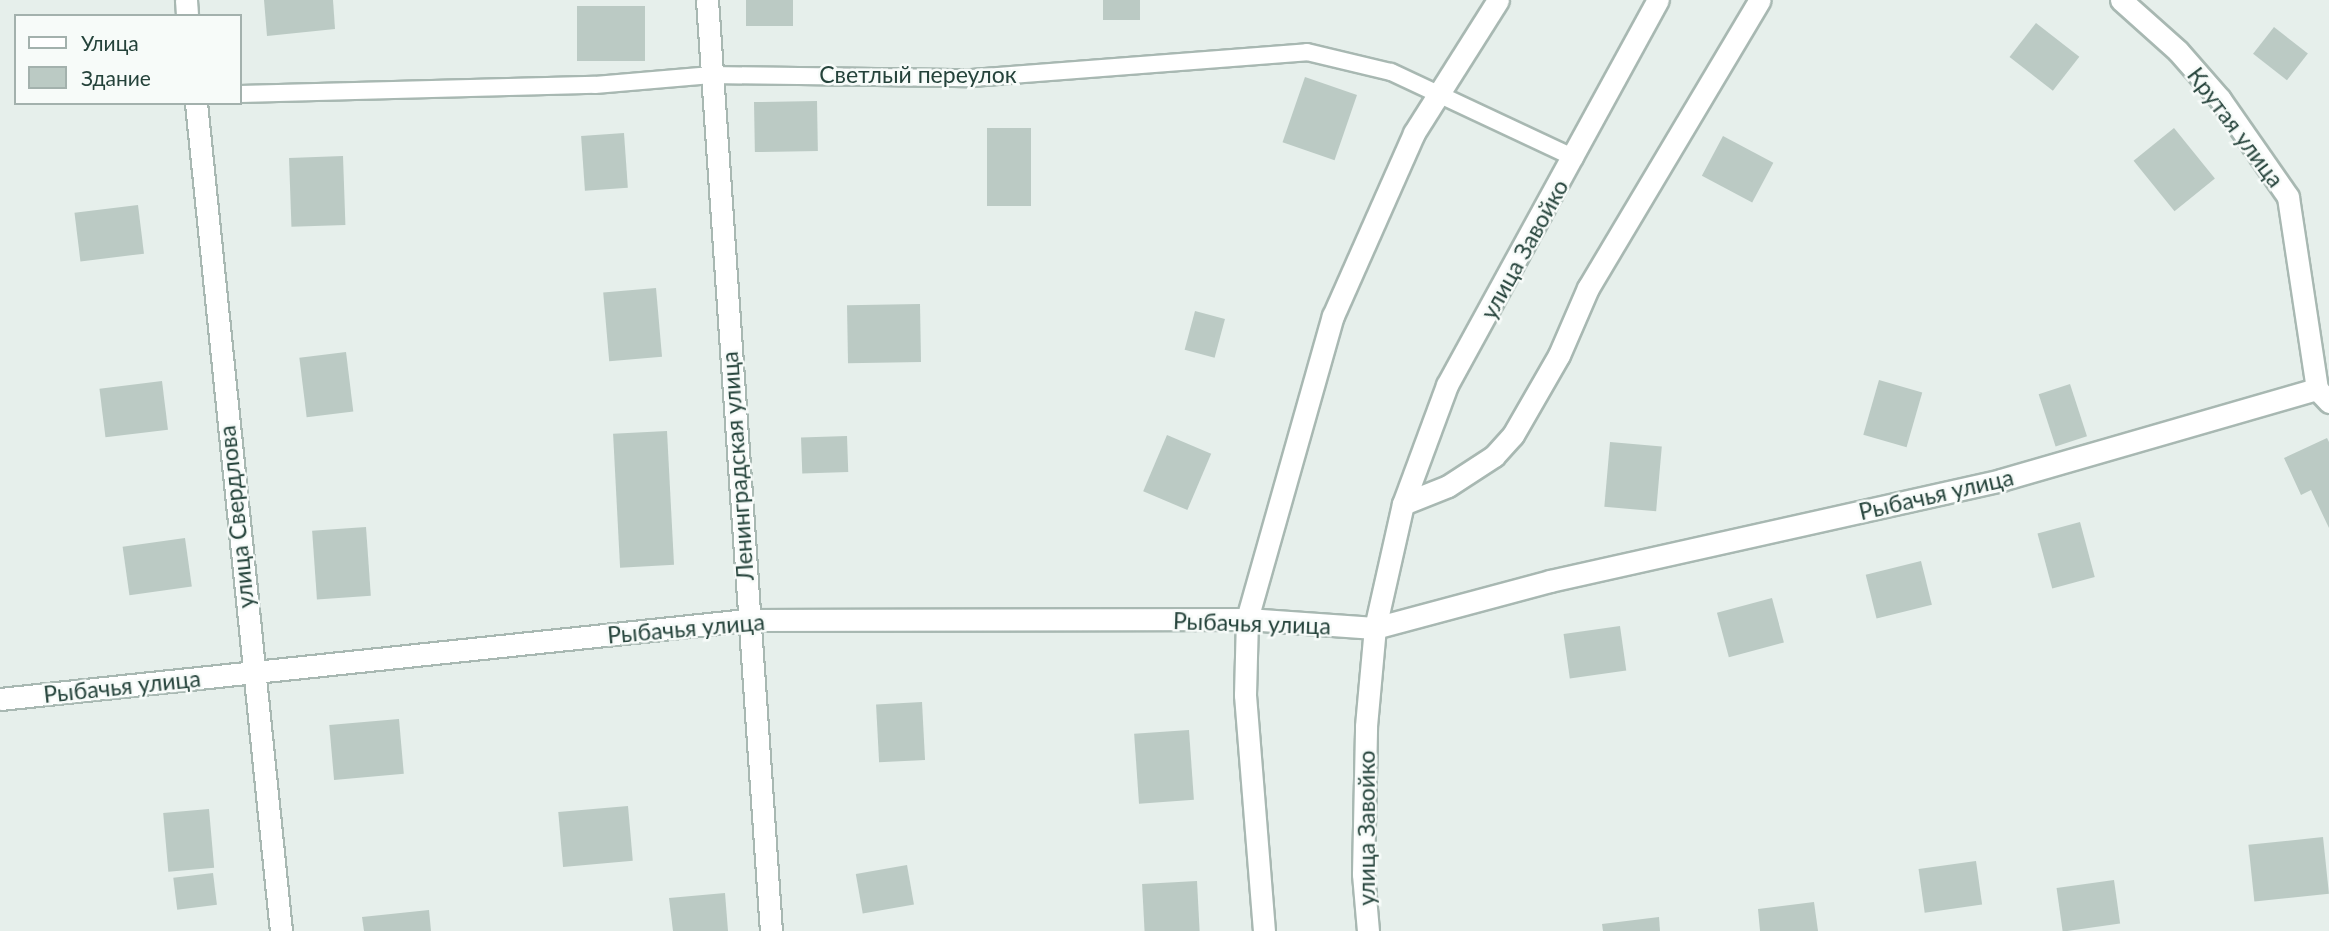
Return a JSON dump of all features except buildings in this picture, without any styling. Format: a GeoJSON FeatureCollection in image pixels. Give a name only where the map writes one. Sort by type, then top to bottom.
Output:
{"type":"FeatureCollection","features":[{"type":"Feature","properties":{"kind":"street","name":"Ленинградская улица"},"geometry":{"type":"LineString","coordinates":[[706,0],[747,620],[771,931]]}},
{"type":"Feature","properties":{"kind":"street"},"geometry":{"type":"LineString","coordinates":[[1264,931],[1245,695],[1247,619],[1333,316],[1414,133],[1498,0]]}},
{"type":"Feature","properties":{"kind":"street","name":"улица Завойко"},"geometry":{"type":"LineString","coordinates":[[1368,931],[1363,874],[1366,726],[1375,628],[1403,504],[1447,385],[1575,158],[1658,0]]}},
{"type":"Feature","properties":{"kind":"street"},"geometry":{"type":"LineString","coordinates":[[1403,504],[1448,486],[1494,456],[1513,435],[1559,355],[1588,288],[1760,0]]}},
{"type":"Feature","properties":{"kind":"street","name":"Крутая улица"},"geometry":{"type":"LineString","coordinates":[[2121,0],[2178,51],[2220,99],[2288,197],[2323,395]]}},
{"type":"Feature","properties":{"kind":"street","name":"улица Свердлова"},"geometry":{"type":"LineString","coordinates":[[196,105],[252,673],[281,931]]}},
{"type":"Feature","properties":{"kind":"street","name":"Рыбачья улица"},"geometry":{"type":"LineString","coordinates":[[0,699],[747,620],[1247,619],[1375,628],[1550,581],[2001,480],[2323,395]]}},
{"type":"Feature","properties":{"kind":"lane","name":"Светлый переулок"},"geometry":{"type":"LineString","coordinates":[[242,94],[595,85],[712,75],[972,78],[1307,52],[1391,72],[1575,158]]}}]}
